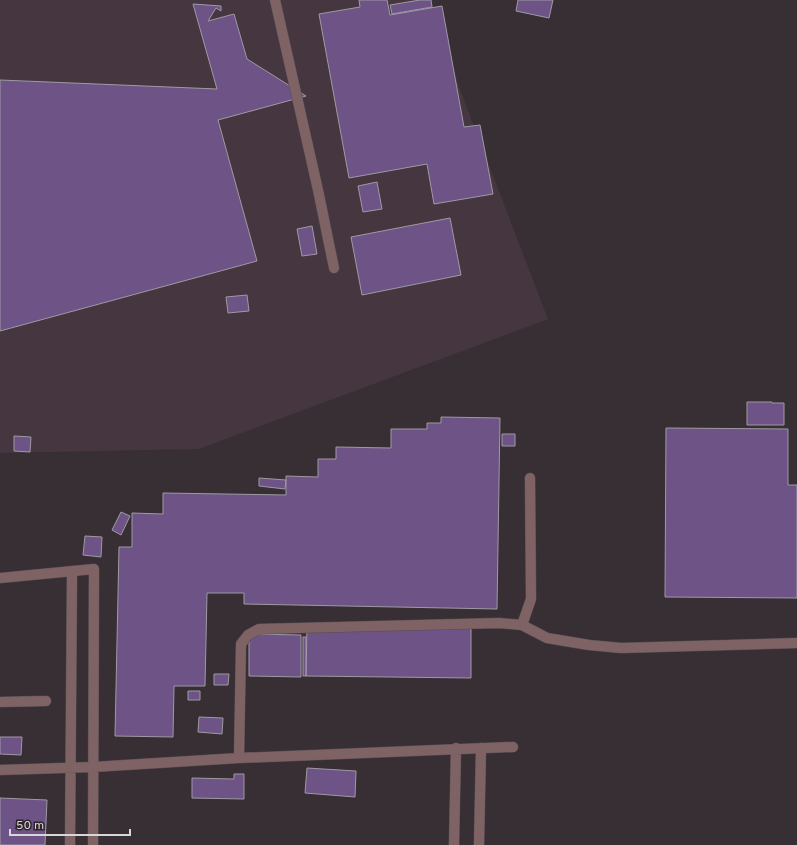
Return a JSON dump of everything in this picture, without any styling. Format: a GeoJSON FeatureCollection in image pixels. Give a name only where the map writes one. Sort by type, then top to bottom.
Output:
{"type":"FeatureCollection","features":[{"type":"Feature","properties":{"kind":"street"},"geometry":{"type":"LineString","coordinates":[[275,0],[334,268]]}},
{"type":"Feature","properties":{"kind":"street"},"geometry":{"type":"LineString","coordinates":[[522,625],[531,599],[530,478]]}},
{"type":"Feature","properties":{"kind":"street"},"geometry":{"type":"LineString","coordinates":[[0,578],[94,570],[93,845]]}},
{"type":"Feature","properties":{"kind":"street"},"geometry":{"type":"LineString","coordinates":[[70,845],[72,572]]}},
{"type":"Feature","properties":{"kind":"street"},"geometry":{"type":"LineString","coordinates":[[239,758],[241,644],[248,635],[259,629],[499,623],[522,625],[547,638],[589,645],[621,648],[797,643]]}},
{"type":"Feature","properties":{"kind":"street"},"geometry":{"type":"LineString","coordinates":[[0,702],[46,701]]}},
{"type":"Feature","properties":{"kind":"street"},"geometry":{"type":"LineString","coordinates":[[0,770],[93,767],[239,758],[456,748],[513,747]]}},
{"type":"Feature","properties":{"kind":"street"},"geometry":{"type":"LineString","coordinates":[[454,845],[456,748]]}},
{"type":"Feature","properties":{"kind":"street"},"geometry":{"type":"LineString","coordinates":[[479,845],[481,748]]}},
{"type":"Feature","properties":{"kind":"shaded area"},"geometry":{"type":"Polygon","coordinates":[[[0,0],[431,0],[461,92],[548,319],[199,449],[0,453],[0,0]]]}},
{"type":"Feature","properties":{"kind":"building"},"geometry":{"type":"Polygon","coordinates":[[[359,0],[387,0],[390,15],[442,6],[464,127],[480,125],[493,194],[434,204],[427,164],[349,178],[319,14],[360,7],[359,0]]]}},
{"type":"Feature","properties":{"kind":"building"},"geometry":{"type":"Polygon","coordinates":[[[420,0],[431,0],[432,7],[392,14],[390,5],[420,0]]]}},
{"type":"Feature","properties":{"kind":"building"},"geometry":{"type":"Polygon","coordinates":[[[518,0],[553,0],[549,18],[516,11],[518,0]]]}},
{"type":"Feature","properties":{"kind":"building"},"geometry":{"type":"Polygon","coordinates":[[[193,4],[221,6],[221,11],[216,8],[208,21],[234,14],[247,59],[306,96],[218,120],[257,261],[0,331],[0,80],[217,89],[193,4]]]}},
{"type":"Feature","properties":{"kind":"building"},"geometry":{"type":"Polygon","coordinates":[[[377,182],[382,209],[363,212],[358,186],[377,182]]]}},
{"type":"Feature","properties":{"kind":"building"},"geometry":{"type":"Polygon","coordinates":[[[450,218],[461,275],[362,295],[351,237],[450,218]]]}},
{"type":"Feature","properties":{"kind":"building"},"geometry":{"type":"Polygon","coordinates":[[[312,226],[317,254],[302,256],[297,229],[312,226]]]}},
{"type":"Feature","properties":{"kind":"building"},"geometry":{"type":"Polygon","coordinates":[[[247,295],[249,311],[228,313],[226,297],[247,295]]]}},
{"type":"Feature","properties":{"kind":"building"},"geometry":{"type":"Polygon","coordinates":[[[747,402],[784,403],[784,425],[747,425],[747,402]]]}},
{"type":"Feature","properties":{"kind":"building"},"geometry":{"type":"Polygon","coordinates":[[[441,417],[500,418],[497,609],[244,604],[244,593],[207,593],[205,686],[174,686],[173,737],[115,736],[119,547],[132,547],[132,513],[163,514],[163,493],[286,495],[286,476],[318,477],[318,459],[336,459],[336,447],[391,448],[391,429],[427,429],[427,423],[441,423],[441,417]]]}},
{"type":"Feature","properties":{"kind":"building"},"geometry":{"type":"Polygon","coordinates":[[[666,428],[788,429],[788,485],[797,485],[797,598],[665,597],[666,428]]]}},
{"type":"Feature","properties":{"kind":"building"},"geometry":{"type":"Polygon","coordinates":[[[502,434],[515,434],[515,446],[502,446],[502,434]]]}},
{"type":"Feature","properties":{"kind":"building"},"geometry":{"type":"Polygon","coordinates":[[[14,436],[31,437],[30,452],[14,451],[14,436]]]}},
{"type":"Feature","properties":{"kind":"building"},"geometry":{"type":"Polygon","coordinates":[[[259,478],[286,480],[285,489],[259,486],[259,478]]]}},
{"type":"Feature","properties":{"kind":"building"},"geometry":{"type":"Polygon","coordinates":[[[121,512],[130,516],[121,535],[112,530],[121,512]]]}},
{"type":"Feature","properties":{"kind":"building"},"geometry":{"type":"Polygon","coordinates":[[[85,536],[102,537],[101,557],[83,555],[85,536]]]}},
{"type":"Feature","properties":{"kind":"building"},"geometry":{"type":"Polygon","coordinates":[[[307,625],[471,628],[471,678],[306,676],[307,625]]]}},
{"type":"Feature","properties":{"kind":"building"},"geometry":{"type":"Polygon","coordinates":[[[249,634],[301,635],[301,677],[249,676],[249,634]]]}},
{"type":"Feature","properties":{"kind":"building"},"geometry":{"type":"Polygon","coordinates":[[[303,637],[306,637],[306,676],[303,676],[303,637]]]}},
{"type":"Feature","properties":{"kind":"building"},"geometry":{"type":"Polygon","coordinates":[[[214,674],[229,674],[228,685],[214,685],[214,674]]]}},
{"type":"Feature","properties":{"kind":"building"},"geometry":{"type":"Polygon","coordinates":[[[188,691],[200,691],[200,700],[188,700],[188,691]]]}},
{"type":"Feature","properties":{"kind":"building"},"geometry":{"type":"Polygon","coordinates":[[[199,717],[223,718],[222,734],[198,732],[199,717]]]}},
{"type":"Feature","properties":{"kind":"building"},"geometry":{"type":"Polygon","coordinates":[[[0,737],[22,737],[21,755],[0,754],[0,737]]]}},
{"type":"Feature","properties":{"kind":"building"},"geometry":{"type":"Polygon","coordinates":[[[307,768],[356,771],[355,797],[305,793],[307,768]]]}},
{"type":"Feature","properties":{"kind":"building"},"geometry":{"type":"Polygon","coordinates":[[[234,774],[244,774],[244,799],[192,798],[192,778],[234,779],[234,774]]]}},
{"type":"Feature","properties":{"kind":"building"},"geometry":{"type":"Polygon","coordinates":[[[0,798],[47,800],[45,845],[0,845],[0,798]]]}}]}
